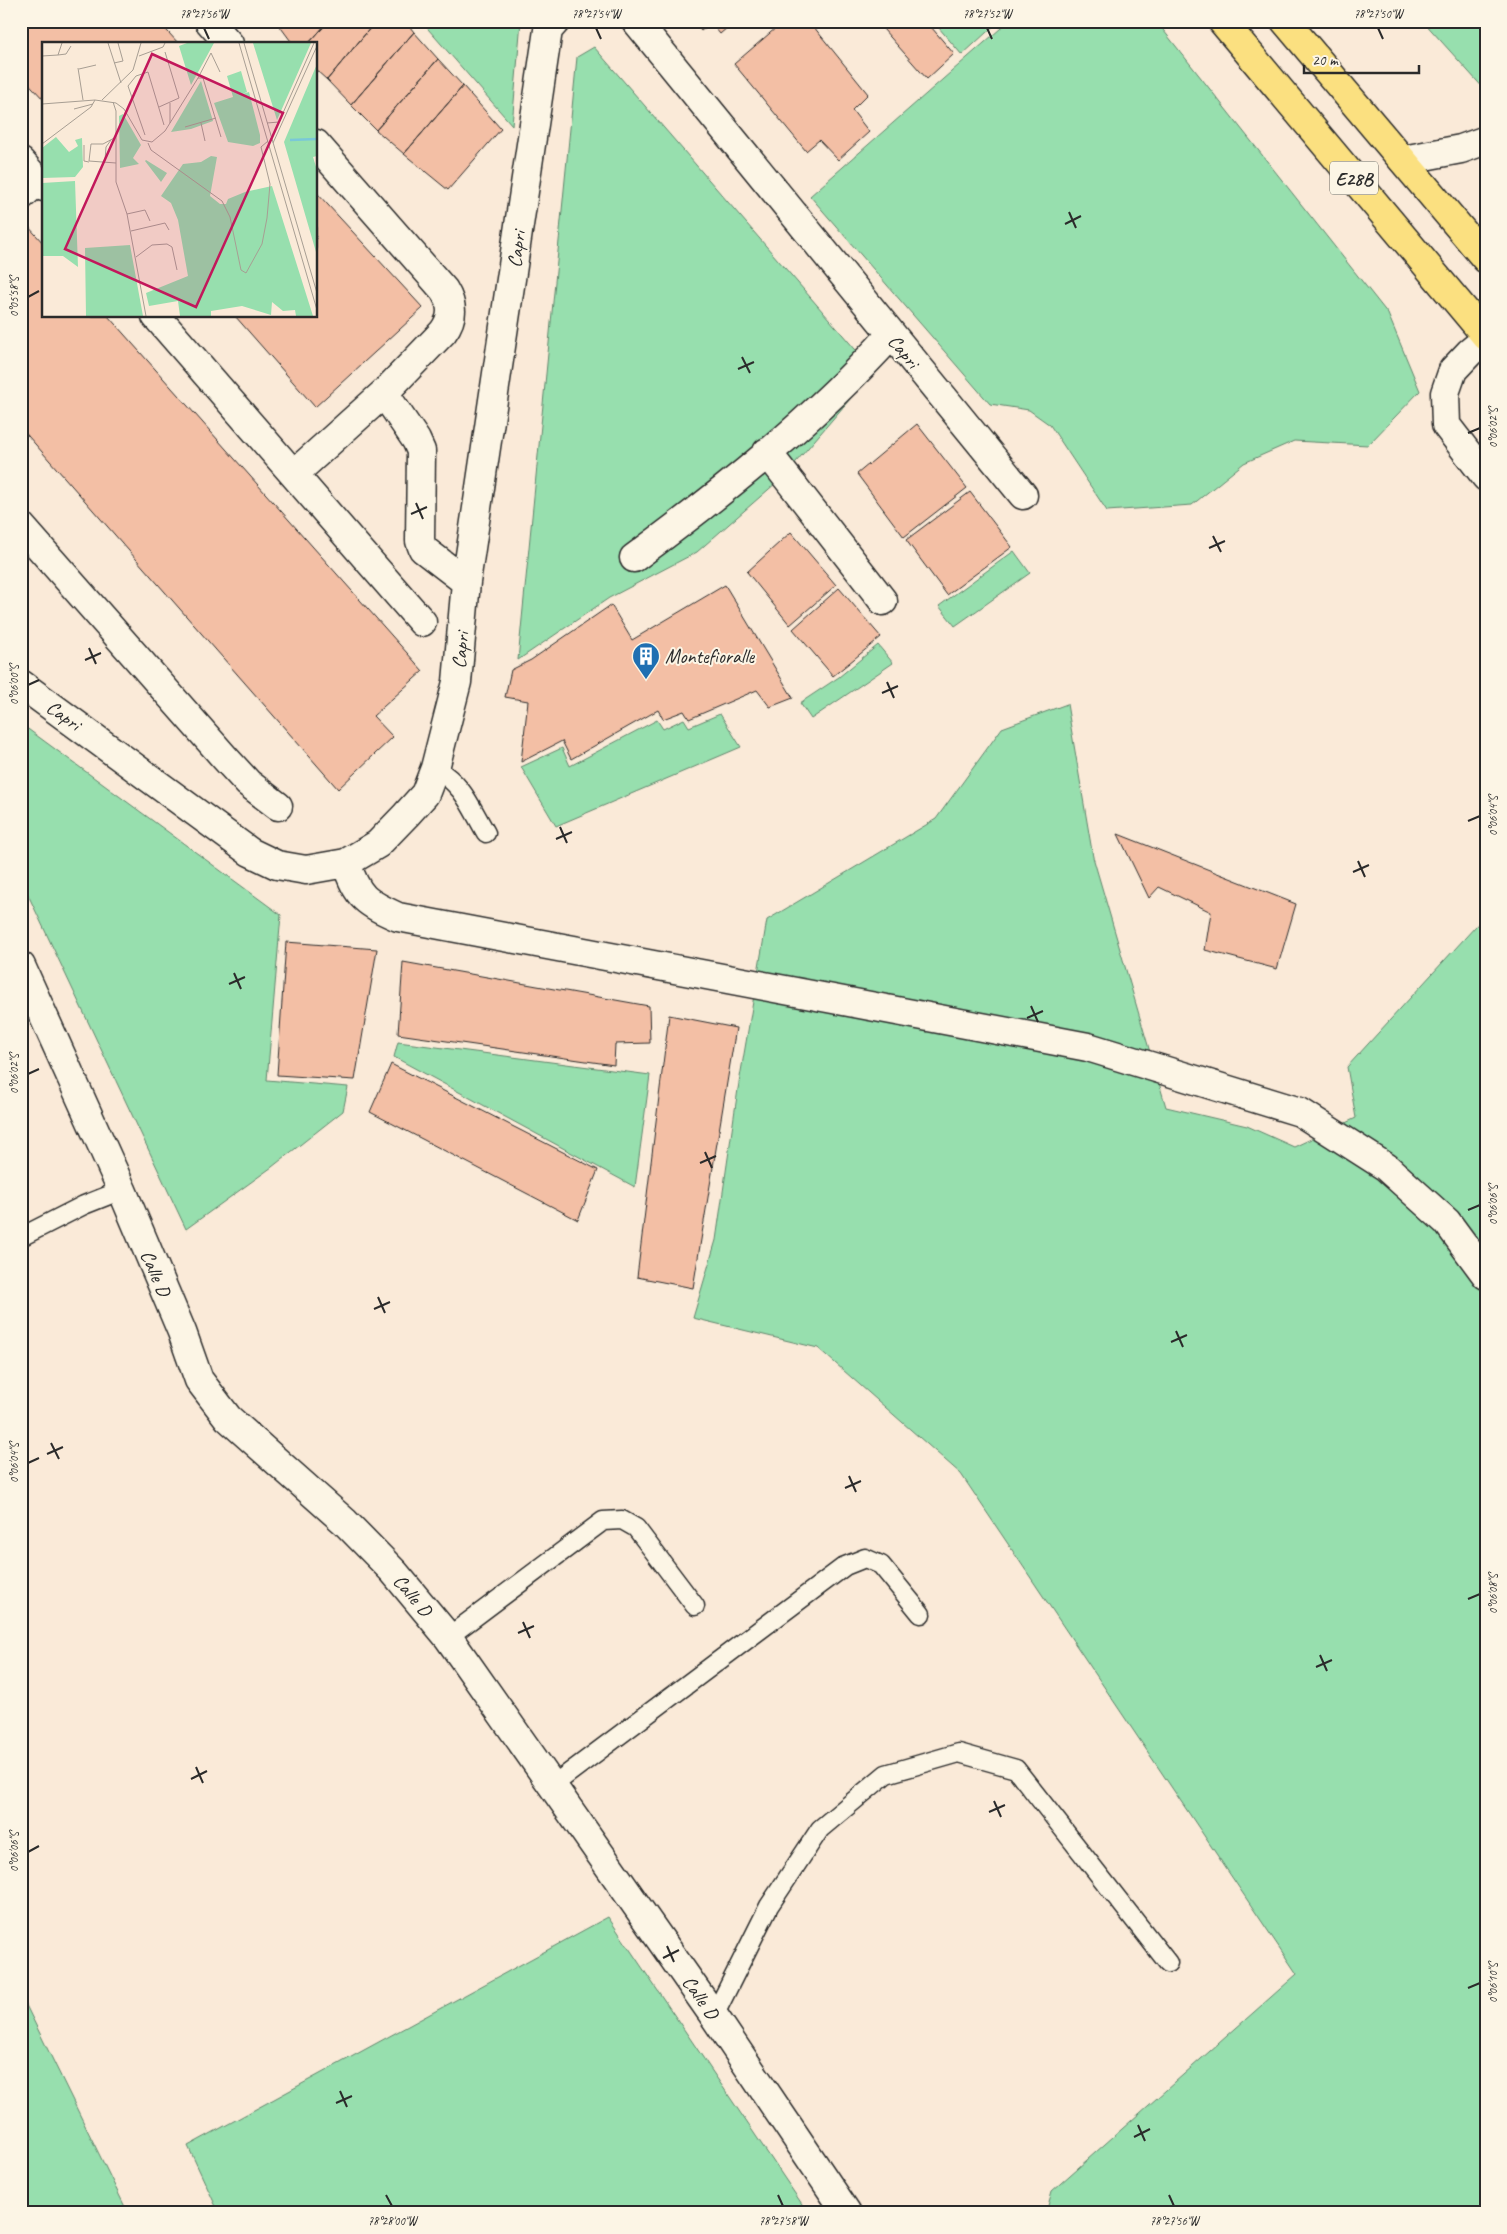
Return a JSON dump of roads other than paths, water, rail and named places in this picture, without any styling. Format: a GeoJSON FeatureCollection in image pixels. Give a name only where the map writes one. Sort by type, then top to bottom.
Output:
{"type":"FeatureCollection","features":[{"type":"Feature","properties":{"kind":"main road","name":"E28B"},"geometry":{"type":"LineString","coordinates":[[1222,21],[1486,337]]}},
{"type":"Feature","properties":{"kind":"main road","name":"E28B"},"geometry":{"type":"LineString","coordinates":[[1284,21],[1486,259]]}},
{"type":"Feature","properties":{"kind":"street"},"geometry":{"type":"LineString","coordinates":[[209,21],[227,42]]}},
{"type":"Feature","properties":{"kind":"street","name":"Capri"},"geometry":{"type":"LineString","coordinates":[[636,21],[1023,495]]}},
{"type":"Feature","properties":{"kind":"street","name":"Capri"},"geometry":{"type":"LineString","coordinates":[[21,684],[250,852],[277,865],[306,870],[346,863],[378,844],[425,794],[435,768],[457,682],[466,582],[551,24]]}},
{"type":"Feature","properties":{"kind":"street"},"geometry":{"type":"LineString","coordinates":[[1403,160],[1461,149],[1486,140]]}},
{"type":"Feature","properties":{"kind":"street"},"geometry":{"type":"LineString","coordinates":[[294,474],[384,393],[449,323],[452,313],[450,301],[444,290],[318,146]]}},
{"type":"Feature","properties":{"kind":"street"},"geometry":{"type":"LineString","coordinates":[[158,318],[422,622]]}},
{"type":"Feature","properties":{"kind":"street"},"geometry":{"type":"LineString","coordinates":[[634,558],[687,518],[768,452],[854,375],[891,335]]}},
{"type":"Feature","properties":{"kind":"street"},"geometry":{"type":"LineString","coordinates":[[1486,337],[1453,370],[1445,394],[1446,425],[1486,477]]}},
{"type":"Feature","properties":{"kind":"street"},"geometry":{"type":"LineString","coordinates":[[384,393],[416,440],[421,452],[420,541],[423,549],[466,582]]}},
{"type":"Feature","properties":{"kind":"street"},"geometry":{"type":"LineString","coordinates":[[768,452],[883,601]]}},
{"type":"Feature","properties":{"kind":"street"},"geometry":{"type":"LineString","coordinates":[[21,526],[225,758],[248,783],[278,806]]}},
{"type":"Feature","properties":{"kind":"street"},"geometry":{"type":"LineString","coordinates":[[346,863],[354,886],[369,904],[398,917],[1088,1047],[1300,1112],[1386,1166],[1447,1222],[1486,1275]]}},
{"type":"Feature","properties":{"kind":"street","name":"Calle D"},"geometry":{"type":"LineString","coordinates":[[21,966],[122,1190],[182,1332],[199,1380],[228,1418],[345,1522],[388,1566],[448,1637],[714,2016],[847,2213]]}},
{"type":"Feature","properties":{"kind":"lane"},"geometry":{"type":"LineString","coordinates":[[435,768],[452,778],[461,788],[486,833]]}},
{"type":"Feature","properties":{"kind":"lane"},"geometry":{"type":"LineString","coordinates":[[21,1237],[84,1205],[122,1190]]}},
{"type":"Feature","properties":{"kind":"lane"},"geometry":{"type":"LineString","coordinates":[[448,1637],[603,1521],[622,1520],[636,1528],[695,1606]]}},
{"type":"Feature","properties":{"kind":"lane"},"geometry":{"type":"LineString","coordinates":[[552,1785],[845,1566],[865,1558],[881,1565],[921,1614]]}},
{"type":"Feature","properties":{"kind":"lane"},"geometry":{"type":"LineString","coordinates":[[714,2016],[769,1906],[820,1829],[886,1774],[959,1752],[1016,1769],[1168,1963]]}},
{"type":"Feature","properties":{"kind":"place","name":"Montefioralle"},"geometry":{"type":"Point","coordinates":[646,680]}}]}
